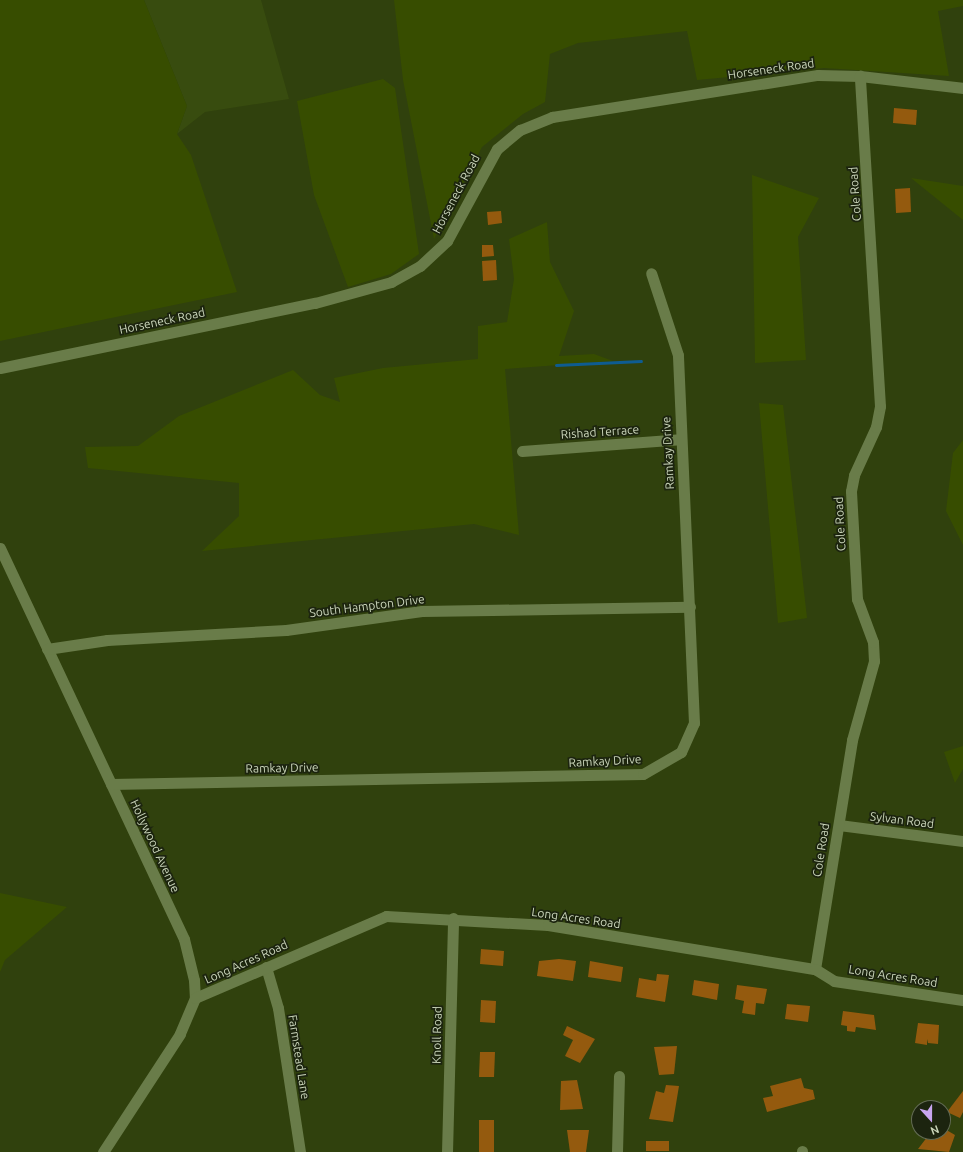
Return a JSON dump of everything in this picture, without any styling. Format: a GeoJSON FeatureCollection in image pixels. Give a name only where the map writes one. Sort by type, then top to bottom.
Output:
{"type":"FeatureCollection","features":[{"type":"Feature","properties":{"kind":"street","name":"Horseneck Road"},"geometry":{"type":"LineString","coordinates":[[0,368],[315,303],[398,278],[420,266],[447,241],[497,149],[509,136],[535,122],[597,108],[799,77],[860,76],[963,88]]}},
{"type":"Feature","properties":{"kind":"street","name":"Cole Road"},"geometry":{"type":"LineString","coordinates":[[815,969],[852,740],[874,661],[873,642],[858,599],[851,492],[854,475],[876,427],[880,406],[860,76]]}},
{"type":"Feature","properties":{"kind":"street","name":"Ramkay Drive"},"geometry":{"type":"LineString","coordinates":[[111,784],[643,774],[681,752],[694,722],[690,607],[680,439],[678,355],[651,273]]}},
{"type":"Feature","properties":{"kind":"street","name":"Rishad Terrace"},"geometry":{"type":"LineString","coordinates":[[522,450],[680,439]]}},
{"type":"Feature","properties":{"kind":"street","name":"Hollywood Avenue"},"geometry":{"type":"LineString","coordinates":[[0,548],[184,939],[195,998]]}},
{"type":"Feature","properties":{"kind":"street","name":"South Hampton Drive"},"geometry":{"type":"LineString","coordinates":[[47,649],[107,640],[286,630],[422,612],[690,607]]}},
{"type":"Feature","properties":{"kind":"street","name":"Sylvan Road"},"geometry":{"type":"LineString","coordinates":[[839,825],[963,840]]}},
{"type":"Feature","properties":{"kind":"street","name":"Long Acres Road"},"geometry":{"type":"LineString","coordinates":[[195,998],[386,916],[452,918],[548,925],[815,969],[834,980],[963,1000]]}},
{"type":"Feature","properties":{"kind":"street","name":"Knoll Road"},"geometry":{"type":"LineString","coordinates":[[447,1152],[452,918]]}},
{"type":"Feature","properties":{"kind":"street","name":"Farmstead Lane"},"geometry":{"type":"LineString","coordinates":[[266,968],[278,1008],[300,1152]]}},
{"type":"Feature","properties":{"kind":"street"},"geometry":{"type":"LineString","coordinates":[[103,1152],[180,1034],[195,998]]}},
{"type":"Feature","properties":{"kind":"street"},"geometry":{"type":"LineString","coordinates":[[617,1152],[619,1076]]}},
{"type":"Feature","properties":{"kind":"shaded area"},"geometry":{"type":"Polygon","coordinates":[[[0,0],[144,0],[187,106],[177,134],[191,155],[237,292],[0,341],[0,0]]]}},
{"type":"Feature","properties":{"kind":"shaded area"},"geometry":{"type":"Polygon","coordinates":[[[144,0],[261,0],[289,99],[205,112],[177,134],[187,106],[144,0]]]}},
{"type":"Feature","properties":{"kind":"shaded area"},"geometry":{"type":"Polygon","coordinates":[[[394,0],[963,0],[963,6],[938,11],[949,76],[824,68],[697,80],[687,31],[578,43],[550,54],[545,102],[523,114],[482,147],[434,239],[403,80],[394,0]]]}},
{"type":"Feature","properties":{"kind":"shaded area"},"geometry":{"type":"Polygon","coordinates":[[[383,79],[395,88],[419,254],[391,274],[348,287],[314,195],[297,101],[383,79]]]}},
{"type":"Feature","properties":{"kind":"shaded area"},"geometry":{"type":"Polygon","coordinates":[[[752,175],[819,198],[798,237],[806,360],[755,363],[752,175]]]}},
{"type":"Feature","properties":{"kind":"shaded area"},"geometry":{"type":"Polygon","coordinates":[[[911,178],[963,186],[963,220],[911,178]]]}},
{"type":"Feature","properties":{"kind":"shaded area"},"geometry":{"type":"Polygon","coordinates":[[[547,222],[550,262],[574,311],[559,356],[594,354],[613,361],[505,369],[519,535],[474,524],[202,551],[239,516],[239,483],[88,468],[85,447],[138,446],[179,416],[293,370],[320,395],[340,402],[334,378],[383,368],[478,359],[478,326],[507,322],[514,279],[509,239],[547,222]]]}},
{"type":"Feature","properties":{"kind":"shaded area"},"geometry":{"type":"Polygon","coordinates":[[[759,403],[783,405],[807,618],[778,623],[759,403]]]}},
{"type":"Feature","properties":{"kind":"shaded area"},"geometry":{"type":"Polygon","coordinates":[[[963,440],[963,545],[946,511],[953,453],[963,440]]]}},
{"type":"Feature","properties":{"kind":"shaded area"},"geometry":{"type":"Polygon","coordinates":[[[963,746],[963,769],[955,783],[944,752],[963,746]]]}},
{"type":"Feature","properties":{"kind":"shaded area"},"geometry":{"type":"Polygon","coordinates":[[[0,893],[67,907],[5,960],[0,972],[0,893]]]}},
{"type":"Feature","properties":{"kind":"building"},"geometry":{"type":"Polygon","coordinates":[[[894,108],[917,110],[916,125],[893,123],[894,108]]]}},
{"type":"Feature","properties":{"kind":"building"},"geometry":{"type":"Polygon","coordinates":[[[910,188],[911,212],[896,213],[895,189],[910,188]]]}},
{"type":"Feature","properties":{"kind":"building"},"geometry":{"type":"Polygon","coordinates":[[[501,211],[502,223],[488,225],[487,212],[501,211]]]}},
{"type":"Feature","properties":{"kind":"building"},"geometry":{"type":"Polygon","coordinates":[[[482,245],[493,245],[494,256],[482,257],[482,245]]]}},
{"type":"Feature","properties":{"kind":"building"},"geometry":{"type":"Polygon","coordinates":[[[496,260],[497,280],[483,281],[482,261],[496,260]]]}},
{"type":"Feature","properties":{"kind":"building"},"geometry":{"type":"Polygon","coordinates":[[[481,949],[504,951],[503,966],[480,964],[481,949]]]}},
{"type":"Feature","properties":{"kind":"building"},"geometry":{"type":"Polygon","coordinates":[[[559,959],[576,961],[573,981],[537,976],[539,961],[559,959]]]}},
{"type":"Feature","properties":{"kind":"building"},"geometry":{"type":"Polygon","coordinates":[[[590,961],[623,967],[621,982],[588,977],[590,961]]]}},
{"type":"Feature","properties":{"kind":"building"},"geometry":{"type":"Polygon","coordinates":[[[657,974],[669,975],[665,1002],[636,997],[639,978],[656,981],[657,974]]]}},
{"type":"Feature","properties":{"kind":"building"},"geometry":{"type":"Polygon","coordinates":[[[694,980],[719,984],[717,1000],[692,995],[694,980]]]}},
{"type":"Feature","properties":{"kind":"building"},"geometry":{"type":"Polygon","coordinates":[[[737,985],[767,989],[764,1004],[756,1003],[755,1015],[742,1013],[744,1001],[735,999],[737,985]]]}},
{"type":"Feature","properties":{"kind":"building"},"geometry":{"type":"Polygon","coordinates":[[[481,1000],[496,1001],[495,1023],[480,1022],[481,1000]]]}},
{"type":"Feature","properties":{"kind":"building"},"geometry":{"type":"Polygon","coordinates":[[[787,1004],[810,1006],[808,1022],[785,1019],[787,1004]]]}},
{"type":"Feature","properties":{"kind":"building"},"geometry":{"type":"Polygon","coordinates":[[[843,1011],[874,1015],[876,1030],[856,1027],[855,1032],[847,1031],[847,1026],[841,1025],[843,1011]]]}},
{"type":"Feature","properties":{"kind":"building"},"geometry":{"type":"Polygon","coordinates":[[[918,1023],[939,1025],[938,1044],[928,1043],[927,1039],[927,1045],[915,1043],[918,1023]]]}},
{"type":"Feature","properties":{"kind":"building"},"geometry":{"type":"Polygon","coordinates":[[[567,1026],[595,1039],[580,1063],[565,1056],[573,1040],[563,1035],[567,1026]]]}},
{"type":"Feature","properties":{"kind":"building"},"geometry":{"type":"Polygon","coordinates":[[[677,1046],[674,1074],[659,1075],[654,1047],[677,1046]]]}},
{"type":"Feature","properties":{"kind":"building"},"geometry":{"type":"Polygon","coordinates":[[[480,1052],[495,1052],[494,1077],[479,1077],[480,1052]]]}},
{"type":"Feature","properties":{"kind":"building"},"geometry":{"type":"Polygon","coordinates":[[[801,1078],[804,1088],[813,1090],[815,1099],[767,1112],[763,1098],[773,1096],[770,1086],[801,1078]]]}},
{"type":"Feature","properties":{"kind":"building"},"geometry":{"type":"Polygon","coordinates":[[[577,1080],[583,1109],[560,1110],[561,1081],[577,1080]]]}},
{"type":"Feature","properties":{"kind":"building"},"geometry":{"type":"Polygon","coordinates":[[[666,1085],[679,1086],[673,1122],[649,1119],[656,1091],[664,1093],[666,1085]]]}},
{"type":"Feature","properties":{"kind":"building"},"geometry":{"type":"Polygon","coordinates":[[[963,1091],[963,1112],[960,1118],[951,1114],[951,1107],[963,1091]]]}},
{"type":"Feature","properties":{"kind":"building"},"geometry":{"type":"Polygon","coordinates":[[[479,1120],[494,1120],[494,1152],[479,1152],[479,1120]]]}},
{"type":"Feature","properties":{"kind":"building"},"geometry":{"type":"Polygon","coordinates":[[[567,1130],[589,1130],[586,1152],[570,1152],[567,1130]]]}},
{"type":"Feature","properties":{"kind":"building"},"geometry":{"type":"Polygon","coordinates":[[[951,1133],[955,1135],[949,1152],[918,1149],[925,1140],[951,1140],[951,1133]]]}},
{"type":"Feature","properties":{"kind":"building"},"geometry":{"type":"Polygon","coordinates":[[[646,1141],[669,1141],[669,1151],[646,1151],[646,1141]]]}},
{"type":"Feature","properties":{"kind":"waterway"},"geometry":{"type":"LineString","coordinates":[[556,365],[641,361]]}}]}
